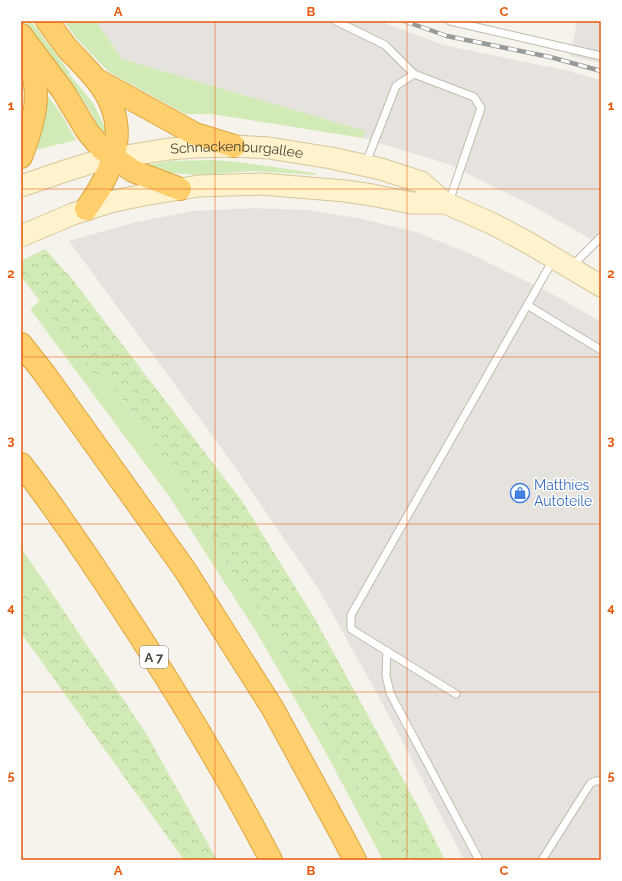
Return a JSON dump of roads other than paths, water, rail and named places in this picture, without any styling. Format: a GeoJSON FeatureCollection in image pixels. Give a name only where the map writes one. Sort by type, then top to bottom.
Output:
{"type":"FeatureCollection","features":[{"type":"Feature","properties":{"kind":"highway"},"geometry":{"type":"LineString","coordinates":[[47,21],[103,90],[110,103],[117,126],[118,136],[114,158],[103,184],[86,210]]}},
{"type":"Feature","properties":{"kind":"highway"},"geometry":{"type":"LineString","coordinates":[[21,35],[63,91],[95,142],[102,150],[133,171],[180,189]]}},
{"type":"Feature","properties":{"kind":"highway"},"geometry":{"type":"LineString","coordinates":[[21,38],[31,64],[36,98],[35,114],[21,157]]}},
{"type":"Feature","properties":{"kind":"highway"},"geometry":{"type":"LineString","coordinates":[[94,78],[195,134],[234,146]]}},
{"type":"Feature","properties":{"kind":"highway"},"geometry":{"type":"LineString","coordinates":[[21,344],[48,379],[185,570],[273,709],[355,860]]}},
{"type":"Feature","properties":{"kind":"highway","name":"A 7"},"geometry":{"type":"LineString","coordinates":[[21,464],[86,554],[141,637],[188,712],[237,795],[271,860]]}},
{"type":"Feature","properties":{"kind":"main road","name":"Schnackenburgallee"},"geometry":{"type":"LineString","coordinates":[[21,186],[101,160],[169,149],[234,146],[269,148],[331,158],[365,165],[421,182],[447,204],[491,223],[601,286]]}},
{"type":"Feature","properties":{"kind":"main road","name":"Schnackenburgallee"},"geometry":{"type":"LineString","coordinates":[[21,236],[86,210],[130,198],[199,186],[262,184],[352,192],[411,204],[447,204]]}},
{"type":"Feature","properties":{"kind":"lane"},"geometry":{"type":"LineString","coordinates":[[336,21],[385,44],[414,74],[474,97],[481,108],[447,204]]}},
{"type":"Feature","properties":{"kind":"lane"},"geometry":{"type":"LineString","coordinates":[[450,21],[601,56]]}},
{"type":"Feature","properties":{"kind":"lane"},"geometry":{"type":"LineString","coordinates":[[365,165],[396,86],[414,74]]}},
{"type":"Feature","properties":{"kind":"lane"},"geometry":{"type":"LineString","coordinates":[[456,694],[351,629],[351,615],[527,305],[562,263],[601,237]]}},
{"type":"Feature","properties":{"kind":"lane"},"geometry":{"type":"LineString","coordinates":[[527,305],[601,350]]}},
{"type":"Feature","properties":{"kind":"lane"},"geometry":{"type":"LineString","coordinates":[[387,651],[386,676],[390,693],[479,860]]}},
{"type":"Feature","properties":{"kind":"lane"},"geometry":{"type":"LineString","coordinates":[[542,860],[590,784],[595,781],[601,782]]}},
{"type":"Feature","properties":{"kind":"railway"},"geometry":{"type":"LineString","coordinates":[[404,21],[447,36],[550,57],[601,71]]}},
{"type":"Feature","properties":{"kind":"place","name":"Matthies Autoteile"},"geometry":{"type":"Point","coordinates":[520,493]}}]}
